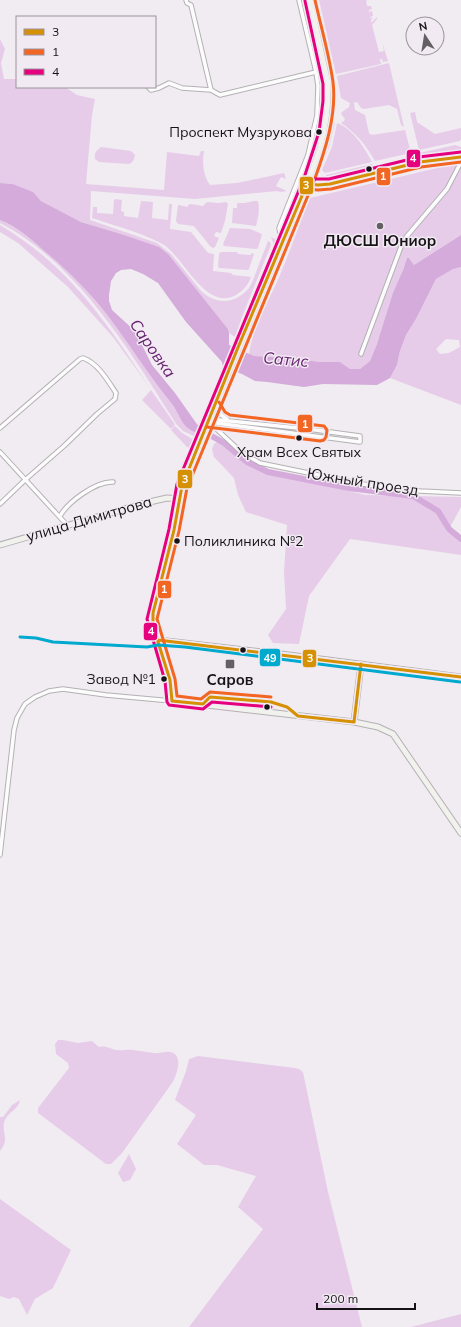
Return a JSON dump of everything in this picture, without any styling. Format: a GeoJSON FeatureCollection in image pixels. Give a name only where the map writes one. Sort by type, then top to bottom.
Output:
{"type":"FeatureCollection","features":[{"type":"Feature","properties":{"kind":"main road"},"geometry":{"type":"LineString","coordinates":[[310,0],[327,76],[329,96],[323,140],[307,184],[239,345],[182,486],[174,530],[153,613],[153,626],[170,680],[172,701],[354,722],[378,727],[392,734],[461,833]]}},
{"type":"Feature","properties":{"kind":"main road"},"geometry":{"type":"LineString","coordinates":[[307,184],[314,186],[330,184],[415,164],[449,157],[461,157]]}},
{"type":"Feature","properties":{"kind":"main road","name":"улица Димитрова"},"geometry":{"type":"LineString","coordinates":[[0,545],[159,499],[179,499]]}},
{"type":"Feature","properties":{"kind":"main road"},"geometry":{"type":"LineString","coordinates":[[158,640],[461,677]]}},
{"type":"Feature","properties":{"kind":"main road"},"geometry":{"type":"LineString","coordinates":[[354,722],[361,664]]}},
{"type":"Feature","properties":{"kind":"street"},"geometry":{"type":"LineString","coordinates":[[283,242],[279,228],[308,155],[317,115],[318,86],[316,72],[299,0]]}},
{"type":"Feature","properties":{"kind":"street"},"geometry":{"type":"LineString","coordinates":[[186,2],[191,5],[211,90]]}},
{"type":"Feature","properties":{"kind":"street"},"geometry":{"type":"LineString","coordinates":[[149,88],[151,90],[159,88],[169,83],[182,88],[211,90],[220,95],[316,72]]}},
{"type":"Feature","properties":{"kind":"street"},"geometry":{"type":"LineString","coordinates":[[361,354],[402,244],[447,189],[461,162]]}},
{"type":"Feature","properties":{"kind":"street"},"geometry":{"type":"LineString","coordinates":[[0,428],[83,358],[87,359],[98,369],[116,393],[115,399],[0,504]]}},
{"type":"Feature","properties":{"kind":"street"},"geometry":{"type":"LineString","coordinates":[[216,405],[221,415],[228,420]]}},
{"type":"Feature","properties":{"kind":"street"},"geometry":{"type":"LineString","coordinates":[[228,420],[308,429],[360,436],[360,442],[208,422],[228,420]]}},
{"type":"Feature","properties":{"kind":"street","name":"Южный проезд"},"geometry":{"type":"LineString","coordinates":[[208,422],[241,452],[260,463],[362,484],[420,491],[461,493]]}},
{"type":"Feature","properties":{"kind":"street"},"geometry":{"type":"LineString","coordinates":[[0,452],[67,525]]}},
{"type":"Feature","properties":{"kind":"street"},"geometry":{"type":"LineString","coordinates":[[60,516],[63,510],[91,488],[104,482],[113,482]]}},
{"type":"Feature","properties":{"kind":"street"},"geometry":{"type":"LineString","coordinates":[[0,855],[14,730],[17,718],[25,704],[35,697],[49,691],[63,689],[172,701]]}},
{"type":"Feature","properties":{"kind":"shaded area"},"geometry":{"type":"Polygon","coordinates":[[[302,0],[306,0],[322,75],[319,75],[302,0]]]}},
{"type":"Feature","properties":{"kind":"shaded area"},"geometry":{"type":"Polygon","coordinates":[[[314,0],[317,0],[334,71],[331,71],[314,0]]]}},
{"type":"Feature","properties":{"kind":"shaded area"},"geometry":{"type":"Polygon","coordinates":[[[319,0],[367,0],[367,6],[371,6],[372,9],[369,10],[369,12],[372,11],[373,16],[370,17],[373,18],[371,23],[377,17],[372,25],[379,52],[384,51],[382,42],[388,61],[383,62],[382,59],[380,59],[381,64],[336,74],[319,0]]]}},
{"type":"Feature","properties":{"kind":"shaded area"},"geometry":{"type":"Polygon","coordinates":[[[0,39],[5,49],[1,63],[4,79],[16,79],[16,88],[66,88],[77,95],[95,99],[92,115],[86,184],[164,190],[167,152],[199,156],[201,151],[204,151],[204,169],[210,185],[237,183],[284,173],[286,179],[281,177],[276,186],[287,191],[195,199],[91,191],[90,220],[157,243],[171,254],[202,292],[220,301],[232,300],[244,293],[249,288],[268,241],[270,242],[271,245],[235,337],[229,333],[228,329],[169,255],[121,234],[81,222],[41,201],[32,192],[13,184],[0,183],[0,39]]]}},
{"type":"Feature","properties":{"kind":"shaded area"},"geometry":{"type":"Polygon","coordinates":[[[389,63],[404,127],[401,125],[397,109],[389,105],[364,109],[361,108],[357,102],[354,103],[355,110],[365,115],[369,133],[372,135],[405,130],[411,153],[375,161],[360,140],[341,123],[345,119],[341,114],[349,107],[350,103],[341,98],[337,76],[389,63]]]}},
{"type":"Feature","properties":{"kind":"shaded area"},"geometry":{"type":"Polygon","coordinates":[[[415,112],[417,122],[435,134],[461,128],[460,141],[419,150],[410,113],[415,112]]]}},
{"type":"Feature","properties":{"kind":"shaded area"},"geometry":{"type":"Polygon","coordinates":[[[331,120],[335,123],[329,147],[321,169],[319,167],[327,143],[331,120]]]}},
{"type":"Feature","properties":{"kind":"shaded area"},"geometry":{"type":"Polygon","coordinates":[[[337,123],[353,134],[362,145],[372,162],[325,173],[322,170],[332,147],[337,123]]]}},
{"type":"Feature","properties":{"kind":"shaded area"},"geometry":{"type":"Polygon","coordinates":[[[455,145],[461,147],[461,153],[415,157],[415,154],[455,145]]]}},
{"type":"Feature","properties":{"kind":"shaded area"},"geometry":{"type":"Polygon","coordinates":[[[101,147],[131,151],[135,155],[134,159],[129,164],[99,162],[95,159],[95,154],[101,147]]]}},
{"type":"Feature","properties":{"kind":"shaded area"},"geometry":{"type":"Polygon","coordinates":[[[461,158],[457,162],[386,178],[383,175],[444,161],[461,158]]]}},
{"type":"Feature","properties":{"kind":"shaded area"},"geometry":{"type":"Polygon","coordinates":[[[461,163],[461,235],[414,265],[409,258],[407,258],[370,361],[360,369],[350,369],[340,362],[320,362],[290,358],[254,356],[249,354],[264,308],[277,282],[310,198],[454,164],[459,165],[461,163]]]}},
{"type":"Feature","properties":{"kind":"shaded area"},"geometry":{"type":"Polygon","coordinates":[[[372,164],[375,167],[326,180],[326,175],[372,164]]]}},
{"type":"Feature","properties":{"kind":"shaded area"},"geometry":{"type":"Polygon","coordinates":[[[380,176],[382,179],[329,192],[328,188],[331,187],[380,176]]]}},
{"type":"Feature","properties":{"kind":"shaded area"},"geometry":{"type":"Polygon","coordinates":[[[114,200],[122,200],[121,211],[124,212],[124,216],[138,218],[141,201],[153,202],[152,218],[168,220],[169,204],[172,204],[170,229],[191,232],[208,253],[214,254],[213,271],[251,277],[247,285],[236,295],[225,298],[215,296],[205,290],[196,281],[172,252],[164,245],[139,233],[92,218],[93,207],[97,207],[97,213],[113,214],[114,200]]]}},
{"type":"Feature","properties":{"kind":"shaded area"},"geometry":{"type":"Polygon","coordinates":[[[258,201],[259,204],[256,226],[232,223],[233,208],[237,208],[237,203],[258,201]]]}},
{"type":"Feature","properties":{"kind":"shaded area"},"geometry":{"type":"Polygon","coordinates":[[[207,202],[226,202],[228,204],[221,233],[216,232],[214,236],[219,238],[215,247],[213,248],[194,226],[178,224],[176,221],[178,205],[188,207],[188,205],[191,204],[203,206],[207,202]]]}},
{"type":"Feature","properties":{"kind":"shaded area"},"geometry":{"type":"Polygon","coordinates":[[[0,220],[17,229],[33,241],[85,289],[108,316],[155,383],[175,408],[187,428],[197,433],[196,437],[183,431],[177,425],[121,340],[78,286],[54,261],[28,240],[0,223],[0,220]]]}},
{"type":"Feature","properties":{"kind":"shaded area"},"geometry":{"type":"Polygon","coordinates":[[[0,225],[24,241],[66,277],[102,319],[150,388],[113,337],[68,287],[18,243],[0,232],[0,225]]]}},
{"type":"Feature","properties":{"kind":"shaded area"},"geometry":{"type":"Polygon","coordinates":[[[230,228],[250,229],[262,234],[258,248],[224,246],[223,244],[230,228]]]}},
{"type":"Feature","properties":{"kind":"shaded area"},"geometry":{"type":"Polygon","coordinates":[[[271,237],[279,241],[278,245],[241,331],[245,315],[274,245],[271,237]]]}},
{"type":"Feature","properties":{"kind":"shaded area"},"geometry":{"type":"Polygon","coordinates":[[[221,252],[237,252],[238,254],[250,255],[252,253],[254,254],[249,269],[247,270],[219,268],[219,254],[221,252]]]}},
{"type":"Feature","properties":{"kind":"shaded area"},"geometry":{"type":"Polygon","coordinates":[[[461,267],[461,405],[390,378],[397,365],[406,335],[416,319],[436,279],[454,268],[461,267]],[[446,339],[436,349],[440,354],[449,353],[460,347],[459,340],[446,339]]]}},
{"type":"Feature","properties":{"kind":"shaded area"},"geometry":{"type":"Polygon","coordinates":[[[151,390],[174,423],[175,425],[171,429],[142,400],[151,390]]]}},
{"type":"Feature","properties":{"kind":"shaded area"},"geometry":{"type":"Polygon","coordinates":[[[175,426],[182,433],[194,440],[191,449],[187,447],[171,430],[175,426]]]}},
{"type":"Feature","properties":{"kind":"shaded area"},"geometry":{"type":"Polygon","coordinates":[[[219,441],[261,471],[366,495],[461,497],[461,507],[449,529],[461,536],[461,555],[350,539],[309,596],[299,644],[273,643],[268,635],[286,609],[284,572],[287,525],[246,512],[238,495],[234,478],[214,457],[212,449],[214,444],[219,441]]]}},
{"type":"Feature","properties":{"kind":"shaded area"},"geometry":{"type":"Polygon","coordinates":[[[58,1040],[78,1043],[92,1041],[99,1047],[106,1047],[115,1050],[156,1053],[170,1052],[175,1054],[177,1057],[178,1069],[172,1083],[122,1153],[111,1164],[106,1164],[38,1113],[38,1108],[69,1068],[68,1063],[56,1054],[55,1044],[58,1040]]]}},
{"type":"Feature","properties":{"kind":"shaded area"},"geometry":{"type":"Polygon","coordinates":[[[198,1056],[295,1068],[303,1072],[328,1192],[362,1327],[189,1327],[263,1229],[238,1207],[256,1176],[217,1165],[204,1165],[177,1144],[196,1115],[175,1100],[189,1059],[198,1056]]]}},
{"type":"Feature","properties":{"kind":"shaded area"},"geometry":{"type":"Polygon","coordinates":[[[20,1100],[18,1106],[6,1117],[4,1124],[5,1142],[0,1151],[0,1117],[3,1117],[12,1105],[20,1100]]]}},
{"type":"Feature","properties":{"kind":"shaded area"},"geometry":{"type":"Polygon","coordinates":[[[129,1154],[136,1169],[130,1180],[123,1182],[118,1173],[129,1154]]]}},
{"type":"Feature","properties":{"kind":"shaded area"},"geometry":{"type":"Polygon","coordinates":[[[0,1199],[71,1250],[53,1288],[35,1299],[27,1315],[19,1299],[14,1297],[9,1299],[0,1296],[0,1199]]]}},
{"type":"Feature","properties":{"kind":"shaded area"},"geometry":{"type":"Polygon","coordinates":[[[461,1314],[461,1327],[411,1327],[461,1314]]]}},
{"type":"Feature","properties":{"kind":"water","name":"Сатис"},"geometry":{"type":"Polygon","coordinates":[[[0,183],[13,184],[33,192],[41,201],[81,222],[159,247],[169,255],[228,329],[229,345],[254,356],[290,358],[320,362],[340,362],[350,369],[360,369],[370,361],[393,293],[407,258],[409,258],[414,265],[461,235],[461,267],[453,269],[436,279],[416,319],[406,335],[397,365],[390,378],[377,385],[323,384],[304,387],[255,381],[242,374],[223,367],[222,362],[186,322],[158,283],[131,269],[121,270],[116,273],[111,281],[109,295],[112,310],[135,331],[152,365],[175,393],[199,427],[197,433],[187,428],[175,408],[155,383],[116,327],[85,289],[60,264],[28,237],[0,220],[0,183]]]}},
{"type":"Feature","properties":{"kind":"waterway","name":"Саровка"},"geometry":{"type":"LineString","coordinates":[[192,425],[224,443],[247,462],[268,472],[349,488],[413,496],[438,511],[449,529],[461,539]]}},
{"type":"Feature","properties":{"kind":"transit line","name":"1"},"geometry":{"type":"LineString","coordinates":[[271,697],[210,692],[201,699],[177,696],[175,679],[157,619],[179,531],[187,488],[314,181],[329,133],[332,120],[334,94],[333,82],[315,0]]}},
{"type":"Feature","properties":{"kind":"transit line","name":"4"},"geometry":{"type":"LineString","coordinates":[[271,707],[212,702],[203,709],[169,705],[167,702],[165,681],[147,619],[169,529],[177,484],[304,178],[319,132],[323,101],[323,84],[305,1]]}},
{"type":"Feature","properties":{"kind":"transit line","name":"4"},"geometry":{"type":"LineString","coordinates":[[308,179],[329,179],[419,157],[461,152]]}},
{"type":"Feature","properties":{"kind":"transit line","name":"3"},"geometry":{"type":"LineString","coordinates":[[361,664],[354,722],[298,716],[287,707],[271,702],[210,697],[203,704],[172,701],[170,680],[153,626],[153,613],[174,530],[182,486],[239,345],[307,184],[330,184],[420,162],[461,157]]}},
{"type":"Feature","properties":{"kind":"transit line","name":"1"},"geometry":{"type":"LineString","coordinates":[[306,189],[331,189],[421,167],[461,162]]}},
{"type":"Feature","properties":{"kind":"transit line","name":"1"},"geometry":{"type":"LineString","coordinates":[[207,427],[320,441],[324,440],[326,437],[327,430],[324,426],[230,415],[225,412],[219,402]]}},
{"type":"Feature","properties":{"kind":"transit line","name":"49"},"geometry":{"type":"LineString","coordinates":[[20,637],[36,638],[53,642],[147,647],[158,645],[185,647],[460,682]]}},
{"type":"Feature","properties":{"kind":"transit line","name":"3"},"geometry":{"type":"LineString","coordinates":[[158,640],[461,677]]}},
{"type":"Feature","properties":{"kind":"place","name":"Проспект Музрукова"},"geometry":{"type":"Point","coordinates":[319,132]}},
{"type":"Feature","properties":{"kind":"place","name":"ДЮСШ Юниор"},"geometry":{"type":"Point","coordinates":[380,226]}},
{"type":"Feature","properties":{"kind":"place","name":"Храм Всех Святых"},"geometry":{"type":"Point","coordinates":[299,438]}},
{"type":"Feature","properties":{"kind":"place","name":"Поликлиника №2"},"geometry":{"type":"Point","coordinates":[177,541]}},
{"type":"Feature","properties":{"kind":"place","name":"Саров"},"geometry":{"type":"Point","coordinates":[230,664]}},
{"type":"Feature","properties":{"kind":"place","name":"Завод №1"},"geometry":{"type":"Point","coordinates":[164,679]}}]}
